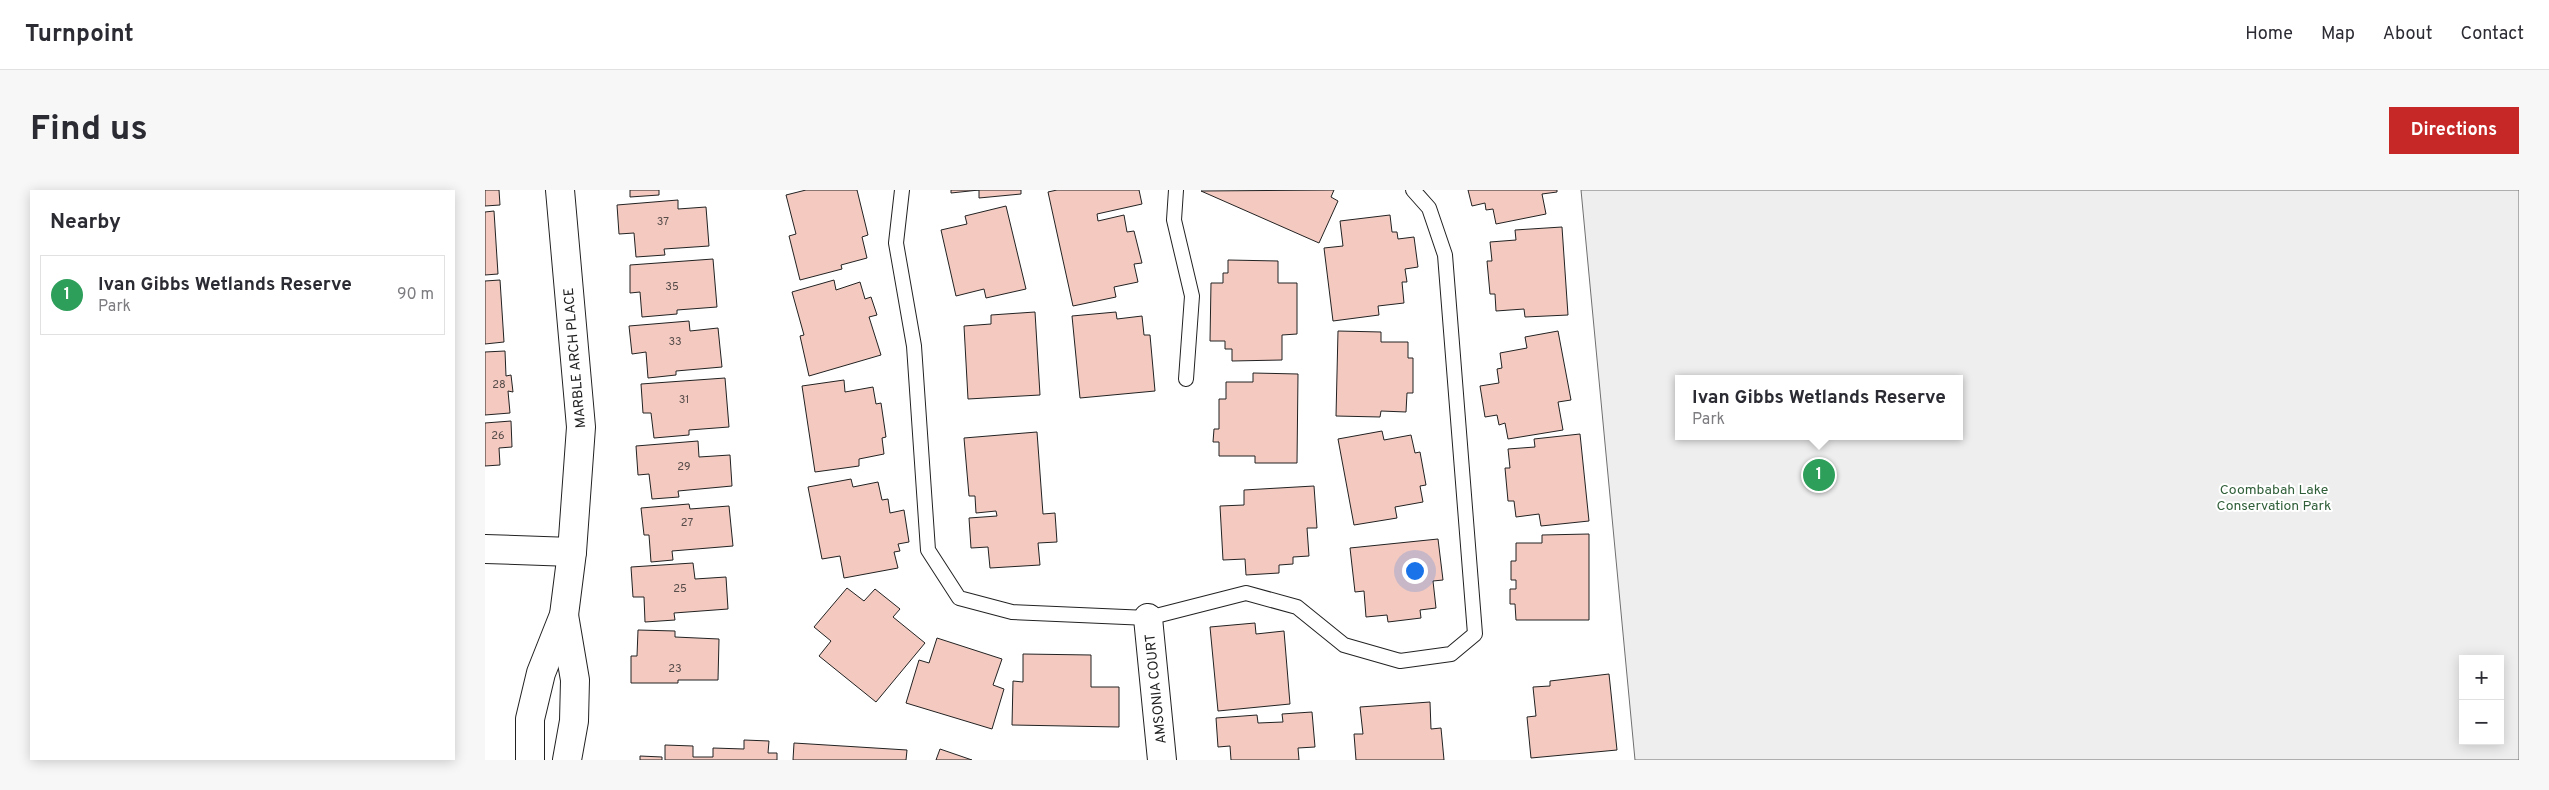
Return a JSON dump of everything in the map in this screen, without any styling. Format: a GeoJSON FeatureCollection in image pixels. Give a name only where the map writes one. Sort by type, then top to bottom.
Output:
{"type":"FeatureCollection","features":[{"type":"Feature","properties":{"kind":"street","name":"MARBLE ARCH PLACE"},"geometry":{"type":"LineString","coordinates":[[530,760],[530,718],[539,682],[564,615],[572,552],[581,427],[560,190]]}},
{"type":"Feature","properties":{"kind":"street"},"geometry":{"type":"LineString","coordinates":[[485,548],[572,552]]}},
{"type":"Feature","properties":{"kind":"street","name":"MARBLE ARCH PLACE"},"geometry":{"type":"LineString","coordinates":[[564,615],[575,680],[574,721],[567,760]]}},
{"type":"Feature","properties":{"kind":"street","name":"AMSONIA COURT"},"geometry":{"type":"LineString","coordinates":[[1148,618],[1162,760]]}},
{"type":"Feature","properties":{"kind":"lane"},"geometry":{"type":"LineString","coordinates":[[903,190],[896,243],[914,346],[928,550],[959,598],[1012,612],[1148,618],[1246,593],[1297,607],[1344,645],[1401,661],[1451,654],[1475,634],[1445,255],[1429,208],[1413,190]]}},
{"type":"Feature","properties":{"kind":"lane"},"geometry":{"type":"LineString","coordinates":[[1177,190],[1174,220],[1192,296],[1186,379]]}},
{"type":"Feature","properties":{"kind":"green space","name":"Coombabah Lake Conservation Park"},"geometry":{"type":"Polygon","coordinates":[[[1581,190],[2519,190],[2519,760],[1635,760],[1581,190]]]}},
{"type":"Feature","properties":{"kind":"building"},"geometry":{"type":"Polygon","coordinates":[[[485,190],[499,190],[500,205],[485,206],[485,190]]]}},
{"type":"Feature","properties":{"kind":"building"},"geometry":{"type":"Polygon","coordinates":[[[630,190],[659,190],[659,195],[630,197],[630,190]]]}},
{"type":"Feature","properties":{"kind":"building"},"geometry":{"type":"Polygon","coordinates":[[[806,190],[857,190],[868,235],[862,237],[867,258],[841,265],[842,269],[800,280],[789,236],[796,234],[786,195],[806,190]]]}},
{"type":"Feature","properties":{"kind":"building"},"geometry":{"type":"Polygon","coordinates":[[[951,190],[979,190],[951,193],[951,190]]]}},
{"type":"Feature","properties":{"kind":"building"},"geometry":{"type":"Polygon","coordinates":[[[979,190],[1021,190],[1021,194],[979,198],[979,190]]]}},
{"type":"Feature","properties":{"kind":"building"},"geometry":{"type":"Polygon","coordinates":[[[1057,190],[1139,190],[1142,204],[1097,214],[1098,221],[1124,215],[1127,232],[1134,231],[1142,263],[1134,264],[1138,282],[1114,287],[1116,297],[1073,306],[1048,192],[1057,190]]]}},
{"type":"Feature","properties":{"kind":"building"},"geometry":{"type":"Polygon","coordinates":[[[1334,190],[1331,197],[1338,201],[1319,243],[1201,191],[1334,190]]]}},
{"type":"Feature","properties":{"kind":"building"},"geometry":{"type":"Polygon","coordinates":[[[1468,190],[1557,190],[1557,192],[1542,194],[1546,214],[1496,224],[1493,209],[1486,210],[1485,203],[1472,206],[1468,190]]]}},
{"type":"Feature","properties":{"kind":"building"},"geometry":{"type":"Polygon","coordinates":[[[678,200],[678,209],[706,207],[709,246],[664,249],[665,255],[636,257],[634,233],[619,234],[617,205],[678,200]]]}},
{"type":"Feature","properties":{"kind":"building"},"geometry":{"type":"Polygon","coordinates":[[[1006,206],[1026,289],[986,298],[984,289],[956,296],[941,230],[967,224],[965,216],[1006,206]]]}},
{"type":"Feature","properties":{"kind":"building"},"geometry":{"type":"Polygon","coordinates":[[[494,211],[498,274],[485,275],[485,212],[494,211]]]}},
{"type":"Feature","properties":{"kind":"building"},"geometry":{"type":"Polygon","coordinates":[[[1390,215],[1392,232],[1397,232],[1398,239],[1414,237],[1418,267],[1405,269],[1407,282],[1402,282],[1404,303],[1378,306],[1379,315],[1333,321],[1324,248],[1343,246],[1340,221],[1390,215]]]}},
{"type":"Feature","properties":{"kind":"building"},"geometry":{"type":"Polygon","coordinates":[[[1562,227],[1568,315],[1525,317],[1524,309],[1496,311],[1495,294],[1490,294],[1487,261],[1492,261],[1490,242],[1516,240],[1515,230],[1562,227]]]}},
{"type":"Feature","properties":{"kind":"building"},"geometry":{"type":"Polygon","coordinates":[[[713,259],[717,307],[677,310],[677,314],[642,317],[640,292],[630,293],[630,265],[713,259]]]}},
{"type":"Feature","properties":{"kind":"building"},"geometry":{"type":"Polygon","coordinates":[[[1228,260],[1278,261],[1278,283],[1297,283],[1297,334],[1282,335],[1282,360],[1232,361],[1232,349],[1225,349],[1225,341],[1210,341],[1211,283],[1223,283],[1223,273],[1228,273],[1228,260]]]}},
{"type":"Feature","properties":{"kind":"building"},"geometry":{"type":"Polygon","coordinates":[[[500,280],[504,342],[485,344],[485,281],[500,280]]]}},
{"type":"Feature","properties":{"kind":"building"},"geometry":{"type":"Polygon","coordinates":[[[834,280],[836,290],[860,282],[865,299],[871,297],[877,315],[869,317],[881,355],[809,376],[800,336],[804,335],[792,292],[834,280]]]}},
{"type":"Feature","properties":{"kind":"building"},"geometry":{"type":"Polygon","coordinates":[[[1035,312],[1040,395],[968,399],[964,326],[991,324],[991,315],[1035,312]]]}},
{"type":"Feature","properties":{"kind":"building"},"geometry":{"type":"Polygon","coordinates":[[[1116,312],[1117,319],[1142,316],[1144,335],[1150,335],[1155,391],[1080,398],[1072,316],[1116,312]]]}},
{"type":"Feature","properties":{"kind":"building"},"geometry":{"type":"Polygon","coordinates":[[[689,321],[690,331],[718,328],[722,367],[676,371],[676,375],[648,378],[646,352],[632,354],[629,326],[689,321]]]}},
{"type":"Feature","properties":{"kind":"building"},"geometry":{"type":"Polygon","coordinates":[[[1338,331],[1381,332],[1381,342],[1408,342],[1408,358],[1413,358],[1413,393],[1407,393],[1406,412],[1381,411],[1380,417],[1336,416],[1338,331]]]}},
{"type":"Feature","properties":{"kind":"building"},"geometry":{"type":"Polygon","coordinates":[[[1558,331],[1571,400],[1558,402],[1563,430],[1508,439],[1505,423],[1499,425],[1497,415],[1485,417],[1480,386],[1499,383],[1497,369],[1502,368],[1500,353],[1527,348],[1525,337],[1558,331]]]}},
{"type":"Feature","properties":{"kind":"building"},"geometry":{"type":"Polygon","coordinates":[[[505,351],[506,376],[511,375],[513,392],[508,391],[510,413],[485,415],[485,352],[505,351]]]}},
{"type":"Feature","properties":{"kind":"building"},"geometry":{"type":"Polygon","coordinates":[[[1253,373],[1298,374],[1297,463],[1255,463],[1255,456],[1219,456],[1219,442],[1213,442],[1214,429],[1219,429],[1219,399],[1226,399],[1226,382],[1253,382],[1253,373]]]}},
{"type":"Feature","properties":{"kind":"building"},"geometry":{"type":"Polygon","coordinates":[[[725,378],[729,427],[689,430],[689,435],[654,438],[651,413],[643,413],[641,384],[725,378]]]}},
{"type":"Feature","properties":{"kind":"building"},"geometry":{"type":"Polygon","coordinates":[[[844,380],[845,392],[873,387],[876,404],[881,403],[886,437],[882,438],[884,454],[859,459],[859,466],[815,472],[802,386],[844,380]]]}},
{"type":"Feature","properties":{"kind":"building"},"geometry":{"type":"Polygon","coordinates":[[[511,421],[512,447],[499,448],[500,465],[485,466],[485,423],[511,421]]]}},
{"type":"Feature","properties":{"kind":"building"},"geometry":{"type":"Polygon","coordinates":[[[1382,431],[1384,440],[1411,435],[1415,453],[1420,452],[1426,485],[1420,486],[1423,502],[1395,507],[1397,518],[1354,525],[1338,439],[1382,431]]]}},
{"type":"Feature","properties":{"kind":"building"},"geometry":{"type":"Polygon","coordinates":[[[1037,432],[1043,514],[1055,513],[1057,542],[1038,543],[1040,565],[990,568],[988,547],[971,548],[969,518],[997,516],[996,511],[976,513],[975,496],[969,496],[964,438],[1037,432]]]}},
{"type":"Feature","properties":{"kind":"building"},"geometry":{"type":"Polygon","coordinates":[[[1580,434],[1589,521],[1541,526],[1539,514],[1516,517],[1514,501],[1508,501],[1505,468],[1510,468],[1508,449],[1535,447],[1534,439],[1580,434]]]}},
{"type":"Feature","properties":{"kind":"building"},"geometry":{"type":"Polygon","coordinates":[[[698,441],[699,457],[730,455],[732,486],[678,491],[679,497],[652,499],[649,474],[638,475],[636,446],[698,441]]]}},
{"type":"Feature","properties":{"kind":"building"},"geometry":{"type":"Polygon","coordinates":[[[851,479],[853,487],[878,482],[882,500],[888,499],[890,513],[904,510],[909,542],[898,544],[900,551],[894,552],[898,568],[844,578],[840,556],[822,559],[808,487],[851,479]]]}},
{"type":"Feature","properties":{"kind":"building"},"geometry":{"type":"Polygon","coordinates":[[[1314,486],[1317,528],[1307,528],[1309,556],[1293,557],[1293,564],[1279,565],[1279,573],[1246,575],[1245,559],[1223,560],[1220,506],[1244,505],[1244,490],[1314,486]]]}},
{"type":"Feature","properties":{"kind":"building"},"geometry":{"type":"Polygon","coordinates":[[[689,504],[690,509],[729,506],[733,546],[672,551],[673,560],[651,562],[649,535],[644,535],[641,508],[689,504]]]}},
{"type":"Feature","properties":{"kind":"building"},"geometry":{"type":"Polygon","coordinates":[[[1589,534],[1589,620],[1516,620],[1515,604],[1510,604],[1510,589],[1516,589],[1516,580],[1511,580],[1511,561],[1516,561],[1516,543],[1542,543],[1542,535],[1589,534]]]}},
{"type":"Feature","properties":{"kind":"building"},"geometry":{"type":"Polygon","coordinates":[[[1438,539],[1443,580],[1433,581],[1436,608],[1420,610],[1421,618],[1388,622],[1387,615],[1366,617],[1364,591],[1355,592],[1350,548],[1438,539]]]}},
{"type":"Feature","properties":{"kind":"building"},"geometry":{"type":"Polygon","coordinates":[[[693,563],[695,579],[726,577],[728,609],[674,613],[675,620],[645,622],[644,597],[633,597],[631,567],[693,563]]]}},
{"type":"Feature","properties":{"kind":"building"},"geometry":{"type":"Polygon","coordinates":[[[847,588],[864,601],[875,589],[900,609],[893,617],[925,643],[876,702],[819,656],[831,641],[814,627],[847,588]]]}},
{"type":"Feature","properties":{"kind":"building"},"geometry":{"type":"Polygon","coordinates":[[[1255,623],[1256,634],[1284,631],[1290,704],[1218,711],[1210,627],[1255,623]]]}},
{"type":"Feature","properties":{"kind":"building"},"geometry":{"type":"Polygon","coordinates":[[[638,630],[675,631],[675,637],[719,639],[718,680],[678,680],[678,683],[631,683],[631,656],[637,656],[638,630]]]}},
{"type":"Feature","properties":{"kind":"building"},"geometry":{"type":"Polygon","coordinates":[[[937,638],[1002,659],[993,685],[1004,689],[992,729],[906,703],[919,660],[929,663],[937,638]]]}},
{"type":"Feature","properties":{"kind":"building"},"geometry":{"type":"Polygon","coordinates":[[[1023,654],[1091,655],[1091,687],[1119,687],[1119,727],[1012,725],[1013,681],[1023,682],[1023,654]]]}},
{"type":"Feature","properties":{"kind":"building"},"geometry":{"type":"Polygon","coordinates":[[[1609,674],[1617,750],[1531,758],[1527,717],[1536,716],[1533,687],[1550,686],[1550,681],[1609,674]]]}},
{"type":"Feature","properties":{"kind":"building"},"geometry":{"type":"Polygon","coordinates":[[[1430,702],[1431,729],[1441,728],[1444,760],[1356,760],[1354,734],[1363,734],[1360,707],[1430,702]]]}},
{"type":"Feature","properties":{"kind":"building"},"geometry":{"type":"Polygon","coordinates":[[[1312,712],[1315,747],[1298,748],[1299,760],[1231,760],[1230,746],[1218,747],[1216,718],[1257,715],[1258,723],[1283,722],[1282,714],[1312,712]]]}},
{"type":"Feature","properties":{"kind":"building"},"geometry":{"type":"Polygon","coordinates":[[[744,740],[769,741],[768,753],[777,753],[777,760],[665,760],[665,745],[693,746],[693,757],[713,757],[713,748],[744,749],[744,740]]]}},
{"type":"Feature","properties":{"kind":"building"},"geometry":{"type":"Polygon","coordinates":[[[794,743],[907,750],[906,760],[793,760],[794,743]]]}},
{"type":"Feature","properties":{"kind":"building"},"geometry":{"type":"Polygon","coordinates":[[[940,749],[972,760],[936,760],[940,749]]]}},
{"type":"Feature","properties":{"kind":"building"},"geometry":{"type":"Polygon","coordinates":[[[640,756],[662,757],[662,760],[640,760],[640,756]]]}},
{"type":"Feature","properties":{"kind":"place","name":"Ivan Gibbs Wetlands Reserve"},"geometry":{"type":"Point","coordinates":[1819,475]}}]}
